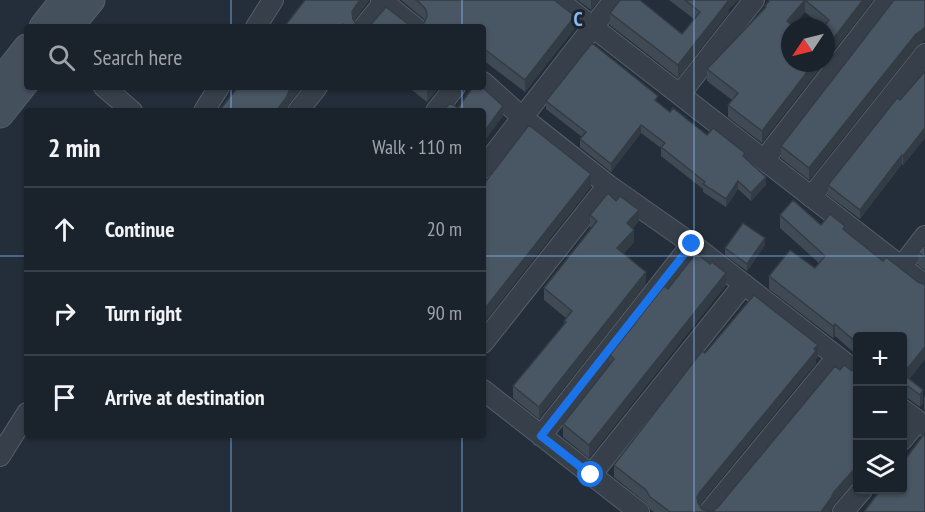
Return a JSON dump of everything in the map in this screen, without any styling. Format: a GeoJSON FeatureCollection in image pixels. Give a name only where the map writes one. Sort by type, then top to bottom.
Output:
{"type":"FeatureCollection","features":[{"type":"Feature","properties":{"kind":"main road"},"geometry":{"type":"LineString","coordinates":[[45,24],[64,0]]}},
{"type":"Feature","properties":{"kind":"main road"},"geometry":{"type":"LineString","coordinates":[[71,24],[91,0]]}},
{"type":"Feature","properties":{"kind":"main road"},"geometry":{"type":"LineString","coordinates":[[0,82],[24,52]]}},
{"type":"Feature","properties":{"kind":"main road"},"geometry":{"type":"LineString","coordinates":[[0,114],[24,84]]}},
{"type":"Feature","properties":{"kind":"street"},"geometry":{"type":"LineString","coordinates":[[258,24],[273,0]]}},
{"type":"Feature","properties":{"kind":"street"},"geometry":{"type":"LineString","coordinates":[[558,0],[925,285]]}},
{"type":"Feature","properties":{"kind":"street"},"geometry":{"type":"LineString","coordinates":[[486,164],[614,0]]}},
{"type":"Feature","properties":{"kind":"street"},"geometry":{"type":"LineString","coordinates":[[680,94],[754,0]]}},
{"type":"Feature","properties":{"kind":"street"},"geometry":{"type":"LineString","coordinates":[[764,160],[888,0]]}},
{"type":"Feature","properties":{"kind":"street"},"geometry":{"type":"LineString","coordinates":[[366,24],[382,1],[412,24]]}},
{"type":"Feature","properties":{"kind":"street"},"geometry":{"type":"LineString","coordinates":[[811,197],[925,54]]}},
{"type":"Feature","properties":{"kind":"street"},"geometry":{"type":"LineString","coordinates":[[486,85],[522,117],[608,185],[692,244],[853,369]]}},
{"type":"Feature","properties":{"kind":"street"},"geometry":{"type":"LineString","coordinates":[[108,90],[128,108]]}},
{"type":"Feature","properties":{"kind":"street"},"geometry":{"type":"LineString","coordinates":[[206,108],[217,90]]}},
{"type":"Feature","properties":{"kind":"street"},"geometry":{"type":"LineString","coordinates":[[300,108],[315,90]]}},
{"type":"Feature","properties":{"kind":"street"},"geometry":{"type":"LineString","coordinates":[[438,108],[453,90]]}},
{"type":"Feature","properties":{"kind":"street"},"geometry":{"type":"LineString","coordinates":[[486,339],[608,185]]}},
{"type":"Feature","properties":{"kind":"street"},"geometry":{"type":"LineString","coordinates":[[901,267],[925,236]]}},
{"type":"Feature","properties":{"kind":"street"},"geometry":{"type":"LineString","coordinates":[[541,436],[692,244]]}},
{"type":"Feature","properties":{"kind":"street"},"geometry":{"type":"LineString","coordinates":[[591,475],[744,284]]}},
{"type":"Feature","properties":{"kind":"street"},"geometry":{"type":"LineString","coordinates":[[710,512],[837,357]]}},
{"type":"Feature","properties":{"kind":"street"},"geometry":{"type":"LineString","coordinates":[[486,392],[639,512]]}},
{"type":"Feature","properties":{"kind":"street"},"geometry":{"type":"LineString","coordinates":[[907,412],[922,424],[907,437]]}},
{"type":"Feature","properties":{"kind":"street"},"geometry":{"type":"LineString","coordinates":[[0,456],[24,418]]}},
{"type":"Feature","properties":{"kind":"street"},"geometry":{"type":"LineString","coordinates":[[843,512],[858,494]]}},
{"type":"Feature","properties":{"kind":"building"},"geometry":{"type":"Polygon","coordinates":[[[305,0],[360,0],[352,12],[356,24],[286,24],[305,0]]]}},
{"type":"Feature","properties":{"kind":"building"},"geometry":{"type":"Polygon","coordinates":[[[416,0],[554,0],[575,16],[525,80],[486,50],[486,24],[422,24],[427,16],[426,10],[416,0]]]}},
{"type":"Feature","properties":{"kind":"building"},"geometry":{"type":"Polygon","coordinates":[[[620,0],[640,0],[682,34],[700,12],[685,0],[729,0],[678,65],[610,13],[620,0]]]}},
{"type":"Feature","properties":{"kind":"building"},"geometry":{"type":"Polygon","coordinates":[[[770,0],[805,0],[790,18],[781,18],[781,72],[807,72],[762,131],[728,105],[738,93],[707,69],[770,0]]]}},
{"type":"Feature","properties":{"kind":"building"},"geometry":{"type":"Polygon","coordinates":[[[805,0],[863,0],[835,36],[835,18],[827,18],[805,0]]]}},
{"type":"Feature","properties":{"kind":"building"},"geometry":{"type":"Polygon","coordinates":[[[894,0],[925,0],[925,27],[916,34],[809,168],[781,146],[894,0]]]}},
{"type":"Feature","properties":{"kind":"building"},"geometry":{"type":"Polygon","coordinates":[[[386,7],[408,24],[371,24],[386,7]]]}},
{"type":"Feature","properties":{"kind":"building"},"geometry":{"type":"Polygon","coordinates":[[[592,43],[658,96],[655,100],[670,112],[673,108],[707,135],[713,128],[745,153],[743,156],[766,177],[751,193],[738,181],[726,199],[703,184],[705,182],[661,147],[665,143],[641,125],[611,164],[580,139],[586,132],[546,101],[592,43]]]}},
{"type":"Feature","properties":{"kind":"building"},"geometry":{"type":"Polygon","coordinates":[[[925,71],[925,128],[860,210],[828,185],[897,98],[900,100],[925,71]]]}},
{"type":"Feature","properties":{"kind":"building"},"geometry":{"type":"Polygon","coordinates":[[[236,90],[290,90],[278,108],[221,108],[236,90]]]}},
{"type":"Feature","properties":{"kind":"building"},"geometry":{"type":"Polygon","coordinates":[[[471,90],[485,90],[503,106],[486,129],[486,108],[458,108],[471,90]]]}},
{"type":"Feature","properties":{"kind":"building"},"geometry":{"type":"Polygon","coordinates":[[[450,103],[458,108],[446,108],[450,103]]]}},
{"type":"Feature","properties":{"kind":"building"},"geometry":{"type":"Polygon","coordinates":[[[529,125],[591,174],[486,307],[486,181],[529,125]]]}},
{"type":"Feature","properties":{"kind":"building"},"geometry":{"type":"Polygon","coordinates":[[[608,193],[616,201],[620,196],[639,210],[627,223],[634,230],[617,248],[646,272],[539,407],[513,386],[566,322],[564,321],[572,311],[544,288],[597,221],[590,215],[608,193]]]}},
{"type":"Feature","properties":{"kind":"building"},"geometry":{"type":"Polygon","coordinates":[[[793,200],[821,225],[830,214],[845,226],[843,229],[883,261],[886,257],[918,282],[925,284],[925,347],[907,369],[907,332],[853,332],[853,340],[769,276],[790,250],[815,268],[825,256],[780,215],[793,200]]]}},
{"type":"Feature","properties":{"kind":"building"},"geometry":{"type":"Polygon","coordinates":[[[743,223],[765,238],[747,264],[725,248],[743,223]]]}},
{"type":"Feature","properties":{"kind":"building"},"geometry":{"type":"Polygon","coordinates":[[[925,244],[925,257],[918,252],[925,244]]]}},
{"type":"Feature","properties":{"kind":"building"},"geometry":{"type":"Polygon","coordinates":[[[696,253],[726,273],[589,445],[563,424],[614,359],[610,355],[664,286],[668,289],[696,253]]]}},
{"type":"Feature","properties":{"kind":"building"},"geometry":{"type":"Polygon","coordinates":[[[754,295],[818,345],[814,349],[816,351],[700,492],[697,497],[698,503],[702,509],[708,511],[713,511],[718,507],[835,366],[840,370],[844,365],[853,371],[853,471],[834,492],[821,512],[670,512],[614,465],[702,351],[705,353],[754,295]]]}},
{"type":"Feature","properties":{"kind":"building"},"geometry":{"type":"Polygon","coordinates":[[[907,377],[923,390],[920,395],[907,386],[907,377]]]}},
{"type":"Feature","properties":{"kind":"building"},"geometry":{"type":"Polygon","coordinates":[[[925,433],[925,512],[864,512],[877,494],[907,494],[907,457],[925,433]]]}},
{"type":"Feature","properties":{"kind":"route"},"geometry":{"type":"LineString","coordinates":[[591,475],[541,436],[692,244]]}}]}
